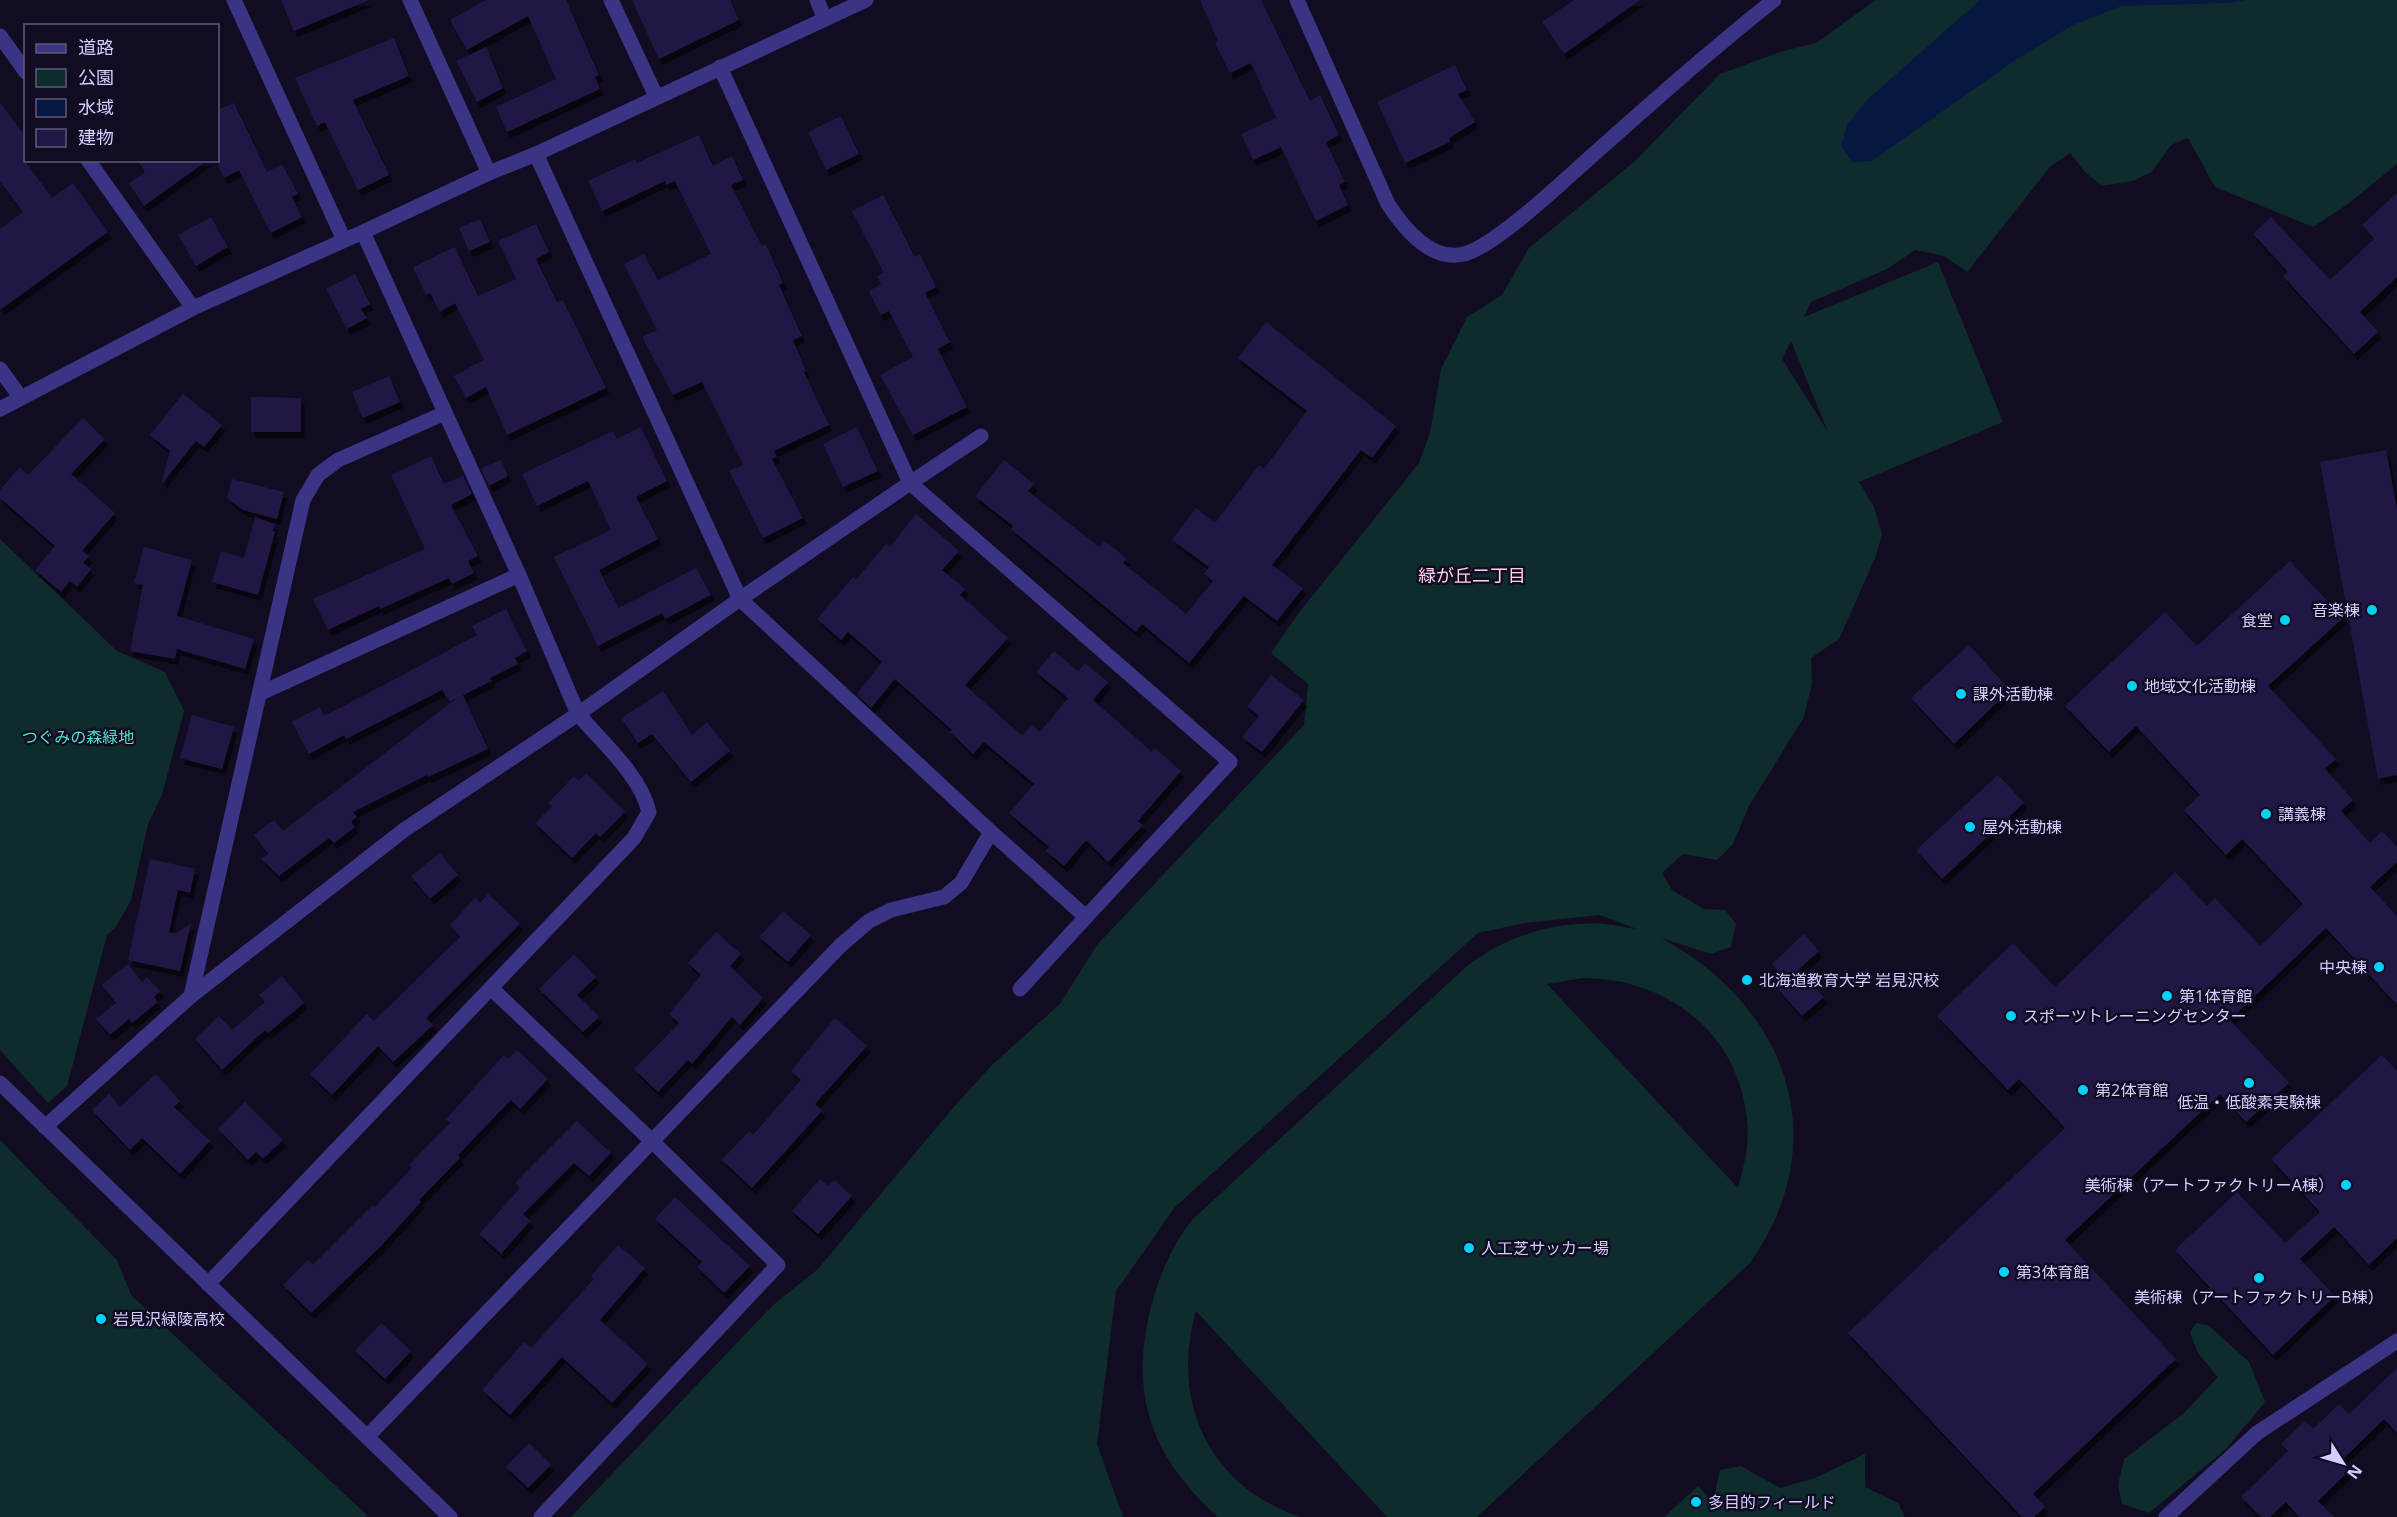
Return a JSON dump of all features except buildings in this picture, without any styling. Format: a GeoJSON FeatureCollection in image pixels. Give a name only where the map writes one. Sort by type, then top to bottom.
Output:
{"type":"FeatureCollection","features":[{"type":"Feature","properties":{"kind":"street"},"geometry":{"type":"LineString","coordinates":[[234,0],[344,240]]}},
{"type":"Feature","properties":{"kind":"street"},"geometry":{"type":"LineString","coordinates":[[410,0],[489,173]]}},
{"type":"Feature","properties":{"kind":"street"},"geometry":{"type":"LineString","coordinates":[[611,0],[657,96]]}},
{"type":"Feature","properties":{"kind":"street"},"geometry":{"type":"LineString","coordinates":[[816,0],[825,19]]}},
{"type":"Feature","properties":{"kind":"street"},"geometry":{"type":"LineString","coordinates":[[0,409],[193,308],[489,173],[536,154],[866,0]]}},
{"type":"Feature","properties":{"kind":"street"},"geometry":{"type":"LineString","coordinates":[[1297,0],[1388,204],[1414,237],[1437,251],[1450,255],[1463,255],[1477,249],[1530,209],[1726,38],[1774,0]]}},
{"type":"Feature","properties":{"kind":"street"},"geometry":{"type":"LineString","coordinates":[[0,36],[24,69]]}},
{"type":"Feature","properties":{"kind":"street"},"geometry":{"type":"LineString","coordinates":[[720,68],[910,483],[1230,762],[1020,989]]}},
{"type":"Feature","properties":{"kind":"street"},"geometry":{"type":"LineString","coordinates":[[536,154],[740,599],[1086,917]]}},
{"type":"Feature","properties":{"kind":"street"},"geometry":{"type":"LineString","coordinates":[[89,162],[193,308]]}},
{"type":"Feature","properties":{"kind":"street"},"geometry":{"type":"LineString","coordinates":[[208,1284],[634,838],[648,812],[639,786],[578,714],[519,576],[363,232]]}},
{"type":"Feature","properties":{"kind":"street"},"geometry":{"type":"LineString","coordinates":[[0,369],[21,398]]}},
{"type":"Feature","properties":{"kind":"street"},"geometry":{"type":"LineString","coordinates":[[191,996],[303,500],[318,475],[338,460],[445,413]]}},
{"type":"Feature","properties":{"kind":"street"},"geometry":{"type":"LineString","coordinates":[[45,1127],[191,996],[404,830],[578,714],[740,599],[981,436]]}},
{"type":"Feature","properties":{"kind":"street"},"geometry":{"type":"LineString","coordinates":[[261,693],[519,576]]}},
{"type":"Feature","properties":{"kind":"street"},"geometry":{"type":"LineString","coordinates":[[368,1437],[841,945],[869,921],[891,910],[944,897],[962,883],[991,832]]}},
{"type":"Feature","properties":{"kind":"street"},"geometry":{"type":"LineString","coordinates":[[491,988],[653,1142],[777,1265],[541,1517]]}},
{"type":"Feature","properties":{"kind":"street"},"geometry":{"type":"LineString","coordinates":[[0,1083],[450,1517]]}},
{"type":"Feature","properties":{"kind":"street"},"geometry":{"type":"LineString","coordinates":[[2166,1517],[2257,1433],[2397,1341]]}},
{"type":"Feature","properties":{"kind":"green space"},"geometry":{"type":"Polygon","coordinates":[[[1876,0],[2397,0],[2397,164],[2348,204],[2313,227],[2215,187],[2188,138],[2171,145],[2152,172],[2132,181],[2102,186],[2085,172],[2070,153],[2050,167],[1967,272],[1944,256],[1915,250],[1887,269],[1811,302],[1804,317],[1938,262],[2003,422],[1859,482],[1874,507],[1882,534],[1876,556],[1839,639],[1811,658],[1812,683],[1804,717],[1749,806],[1733,844],[1717,860],[1683,854],[1662,873],[1672,890],[1704,909],[1725,910],[1736,924],[1731,947],[1711,954],[1661,938],[1705,966],[1741,1000],[1768,1039],[1785,1080],[1793,1124],[1790,1170],[1776,1217],[1750,1263],[1477,1517],[1387,1517],[1196,1311],[1189,1345],[1188,1377],[1194,1408],[1204,1437],[1220,1463],[1242,1485],[1269,1503],[1301,1517],[1218,1517],[1176,1471],[1151,1422],[1145,1396],[1143,1368],[1151,1307],[1162,1272],[1178,1240],[1192,1220],[1467,966],[1483,955],[1515,938],[1550,928],[1605,924],[1637,929],[1600,915],[1524,923],[1478,933],[1175,1207],[1116,1291],[1097,1444],[1123,1517],[571,1517],[773,1305],[818,1269],[952,1109],[993,1064],[1060,1004],[1097,945],[1304,725],[1308,684],[1271,653],[1301,610],[1419,463],[1430,433],[1441,369],[1467,317],[1502,295],[1529,248],[1634,162],[1720,74],[1783,51],[1816,43],[1876,0]],[[1791,341],[1782,359],[1828,432],[1791,341]],[[1583,978],[1547,984],[1738,1188],[1747,1146],[1747,1120],[1741,1089],[1730,1061],[1714,1037],[1694,1016],[1670,1000],[1643,988],[1614,981],[1583,978]]]}},
{"type":"Feature","properties":{"kind":"green space","name":"つぐみの森緑地"},"geometry":{"type":"Polygon","coordinates":[[[0,539],[117,651],[165,672],[184,711],[162,795],[148,824],[131,900],[116,927],[107,935],[67,1086],[48,1103],[0,1050],[0,539]]]}},
{"type":"Feature","properties":{"kind":"green space","name":"岩見沢緑陵高校"},"geometry":{"type":"Polygon","coordinates":[[[0,1140],[117,1260],[131,1295],[367,1515],[365,1517],[0,1517],[0,1140]]]}},
{"type":"Feature","properties":{"kind":"green space"},"geometry":{"type":"Polygon","coordinates":[[[2196,1323],[2208,1325],[2249,1362],[2265,1402],[2226,1449],[2149,1513],[2122,1504],[2118,1485],[2124,1459],[2184,1413],[2218,1377],[2198,1353],[2190,1333],[2196,1323]]]}},
{"type":"Feature","properties":{"kind":"green space"},"geometry":{"type":"Polygon","coordinates":[[[1865,1454],[1865,1487],[1898,1503],[1905,1517],[1664,1517],[1698,1486],[1713,1502],[1720,1470],[1741,1466],[1780,1488],[1815,1478],[1865,1454]]]}},
{"type":"Feature","properties":{"kind":"water"},"geometry":{"type":"Polygon","coordinates":[[[1980,0],[2246,0],[2228,3],[2122,6],[2073,25],[2014,61],[1872,161],[1853,163],[1841,146],[1847,125],[1867,100],[1980,0]]]}},
{"type":"Feature","properties":{"kind":"place","name":"音楽棟"},"geometry":{"type":"Point","coordinates":[2372,610]}},
{"type":"Feature","properties":{"kind":"place","name":"食堂"},"geometry":{"type":"Point","coordinates":[2285,620]}},
{"type":"Feature","properties":{"kind":"place","name":"地域文化活動棟"},"geometry":{"type":"Point","coordinates":[2132,686]}},
{"type":"Feature","properties":{"kind":"place","name":"課外活動棟"},"geometry":{"type":"Point","coordinates":[1961,694]}},
{"type":"Feature","properties":{"kind":"place","name":"講義棟"},"geometry":{"type":"Point","coordinates":[2266,814]}},
{"type":"Feature","properties":{"kind":"place","name":"屋外活動棟"},"geometry":{"type":"Point","coordinates":[1970,827]}},
{"type":"Feature","properties":{"kind":"place","name":"中央棟"},"geometry":{"type":"Point","coordinates":[2379,967]}},
{"type":"Feature","properties":{"kind":"place","name":"北海道教育大学 岩見沢校"},"geometry":{"type":"Point","coordinates":[1747,980]}},
{"type":"Feature","properties":{"kind":"place","name":"第1体育館"},"geometry":{"type":"Point","coordinates":[2167,996]}},
{"type":"Feature","properties":{"kind":"place","name":"スポーツトレーニングセンター"},"geometry":{"type":"Point","coordinates":[2011,1016]}},
{"type":"Feature","properties":{"kind":"place","name":"低温・低酸素実験棟"},"geometry":{"type":"Point","coordinates":[2249,1083]}},
{"type":"Feature","properties":{"kind":"place","name":"第2体育館"},"geometry":{"type":"Point","coordinates":[2083,1090]}},
{"type":"Feature","properties":{"kind":"place","name":"美術棟（アートファクトリーA棟）"},"geometry":{"type":"Point","coordinates":[2346,1185]}},
{"type":"Feature","properties":{"kind":"place","name":"人工芝サッカー場"},"geometry":{"type":"Point","coordinates":[1469,1248]}},
{"type":"Feature","properties":{"kind":"place","name":"第3体育館"},"geometry":{"type":"Point","coordinates":[2004,1272]}},
{"type":"Feature","properties":{"kind":"place","name":"美術棟（アートファクトリーB棟）"},"geometry":{"type":"Point","coordinates":[2259,1278]}},
{"type":"Feature","properties":{"kind":"place","name":"岩見沢緑陵高校"},"geometry":{"type":"Point","coordinates":[101,1319]}},
{"type":"Feature","properties":{"kind":"place","name":"多目的フィールド"},"geometry":{"type":"Point","coordinates":[1696,1502]}},
{"type":"Feature","properties":{"kind":"district","name":"緑が丘二丁目"},"geometry":{"type":"Point","coordinates":[1472,575]}}]}
